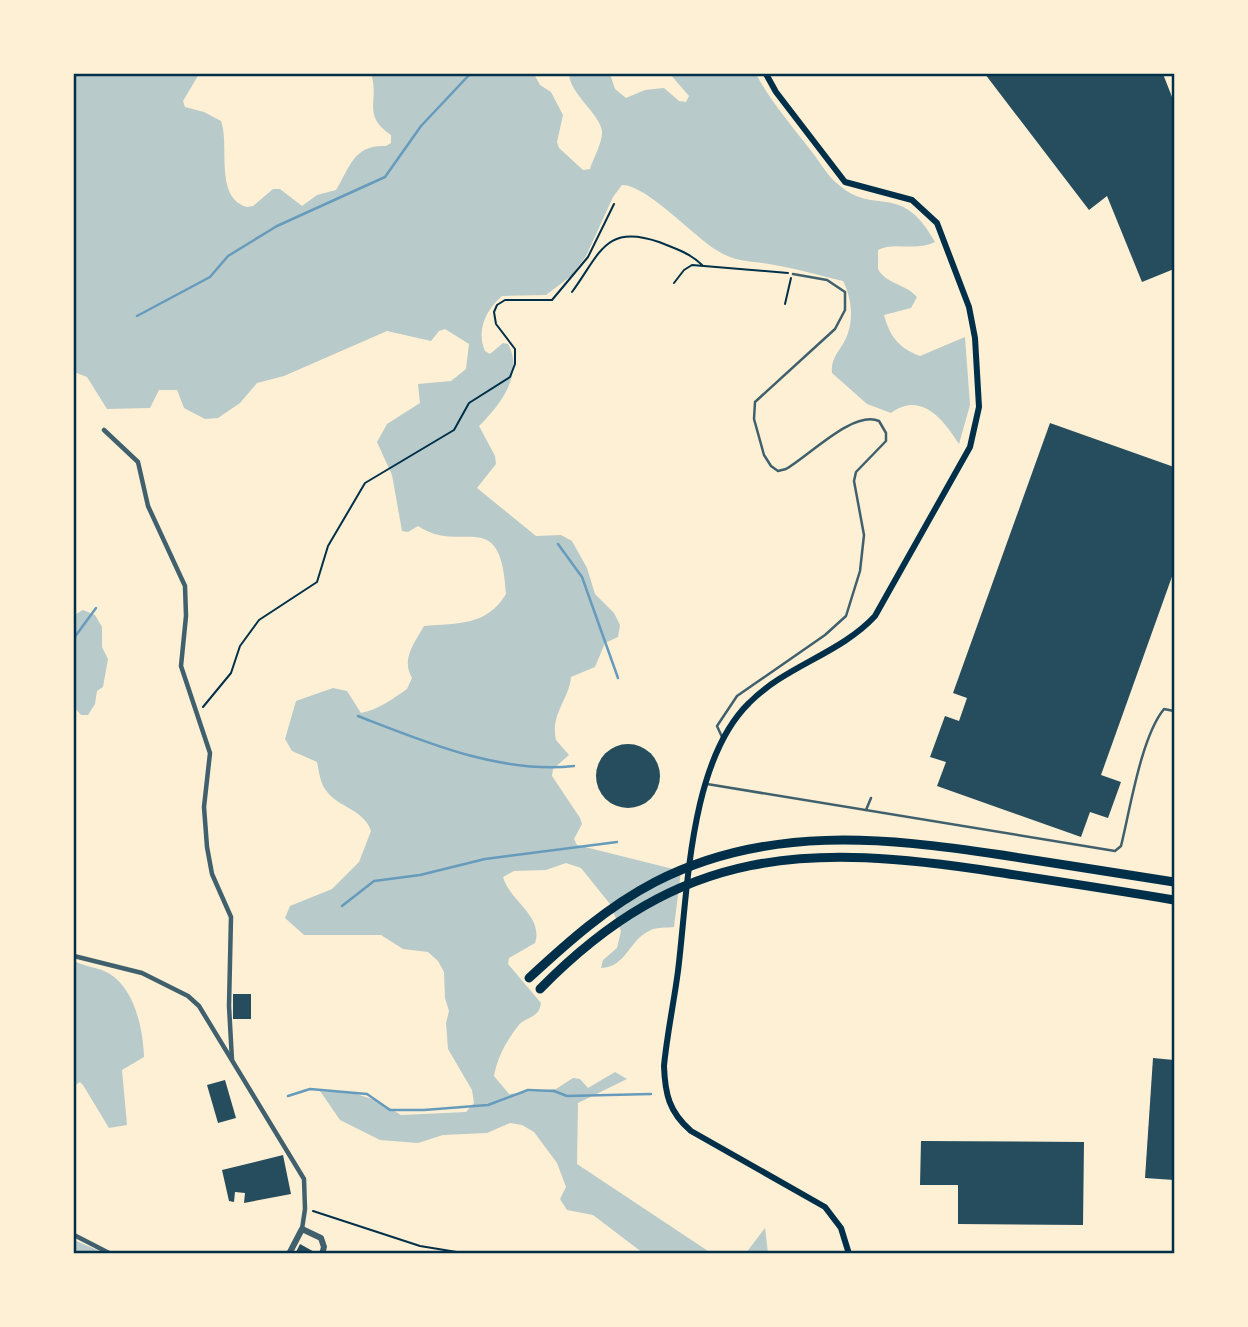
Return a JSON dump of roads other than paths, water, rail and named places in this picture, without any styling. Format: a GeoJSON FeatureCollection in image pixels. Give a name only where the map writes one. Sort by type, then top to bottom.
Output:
{"type":"FeatureCollection","features":[{"type":"Feature","properties":{"kind":"highway"},"geometry":{"type":"LineString","coordinates":[[529,978],[586,927],[638,891],[695,864],[758,846],[804,840],[867,839],[938,846],[1174,882]]}},
{"type":"Feature","properties":{"kind":"highway"},"geometry":{"type":"LineString","coordinates":[[540,989],[595,938],[636,910],[697,882],[755,864],[810,856],[909,860],[1174,900]]}},
{"type":"Feature","properties":{"kind":"main road"},"geometry":{"type":"LineString","coordinates":[[766,74],[776,92],[845,182],[912,200],[937,223],[969,307],[975,338],[979,407],[970,447],[875,616],[852,637],[750,701],[722,737],[706,783],[687,880],[664,1066],[665,1095],[677,1119],[691,1131],[825,1207],[841,1228],[849,1254]]}},
{"type":"Feature","properties":{"kind":"street"},"geometry":{"type":"LineString","coordinates":[[104,430],[138,462],[148,506],[185,586],[186,616],[181,666],[210,753],[204,807],[209,860],[212,874],[228,905],[232,934],[229,987],[232,1060]]}},
{"type":"Feature","properties":{"kind":"street"},"geometry":{"type":"LineString","coordinates":[[74,957],[142,973],[188,996],[199,1006],[304,1179],[305,1209],[302,1229],[289,1254]]}},
{"type":"Feature","properties":{"kind":"street"},"geometry":{"type":"LineString","coordinates":[[302,1229],[321,1238],[324,1247],[322,1254]]}},
{"type":"Feature","properties":{"kind":"street"},"geometry":{"type":"LineString","coordinates":[[74,1235],[111,1254]]}},
{"type":"Feature","properties":{"kind":"lane"},"geometry":{"type":"LineString","coordinates":[[722,737],[717,726],[737,696],[825,635],[846,616],[860,571],[864,535],[853,481],[856,472],[886,441],[886,433],[879,421],[867,418],[852,423],[786,470],[778,471],[764,455],[754,419],[755,402],[801,356],[828,336],[845,310],[845,292],[836,284],[793,274]]}},
{"type":"Feature","properties":{"kind":"lane"},"geometry":{"type":"LineString","coordinates":[[706,783],[1110,851],[1119,850],[1143,756],[1161,712],[1167,709],[1174,711]]}},
{"type":"Feature","properties":{"kind":"lane"},"geometry":{"type":"LineString","coordinates":[[866,810],[871,798]]}},
{"type":"Feature","properties":{"kind":"waterway"},"geometry":{"type":"LineString","coordinates":[[137,316],[210,277],[228,256],[277,226],[385,177],[421,126],[470,74]]}},
{"type":"Feature","properties":{"kind":"waterway"},"geometry":{"type":"LineString","coordinates":[[558,544],[582,577],[618,678]]}},
{"type":"Feature","properties":{"kind":"waterway"},"geometry":{"type":"LineString","coordinates":[[74,638],[96,608]]}},
{"type":"Feature","properties":{"kind":"waterway"},"geometry":{"type":"LineString","coordinates":[[358,716],[436,745],[491,761],[546,767],[574,766]]}},
{"type":"Feature","properties":{"kind":"waterway"},"geometry":{"type":"LineString","coordinates":[[342,906],[374,881],[420,875],[485,859],[617,842]]}},
{"type":"Feature","properties":{"kind":"waterway"},"geometry":{"type":"LineString","coordinates":[[288,1096],[310,1089],[367,1094],[390,1110],[424,1110],[488,1105],[528,1090],[554,1091],[567,1096],[651,1094]]}}]}
